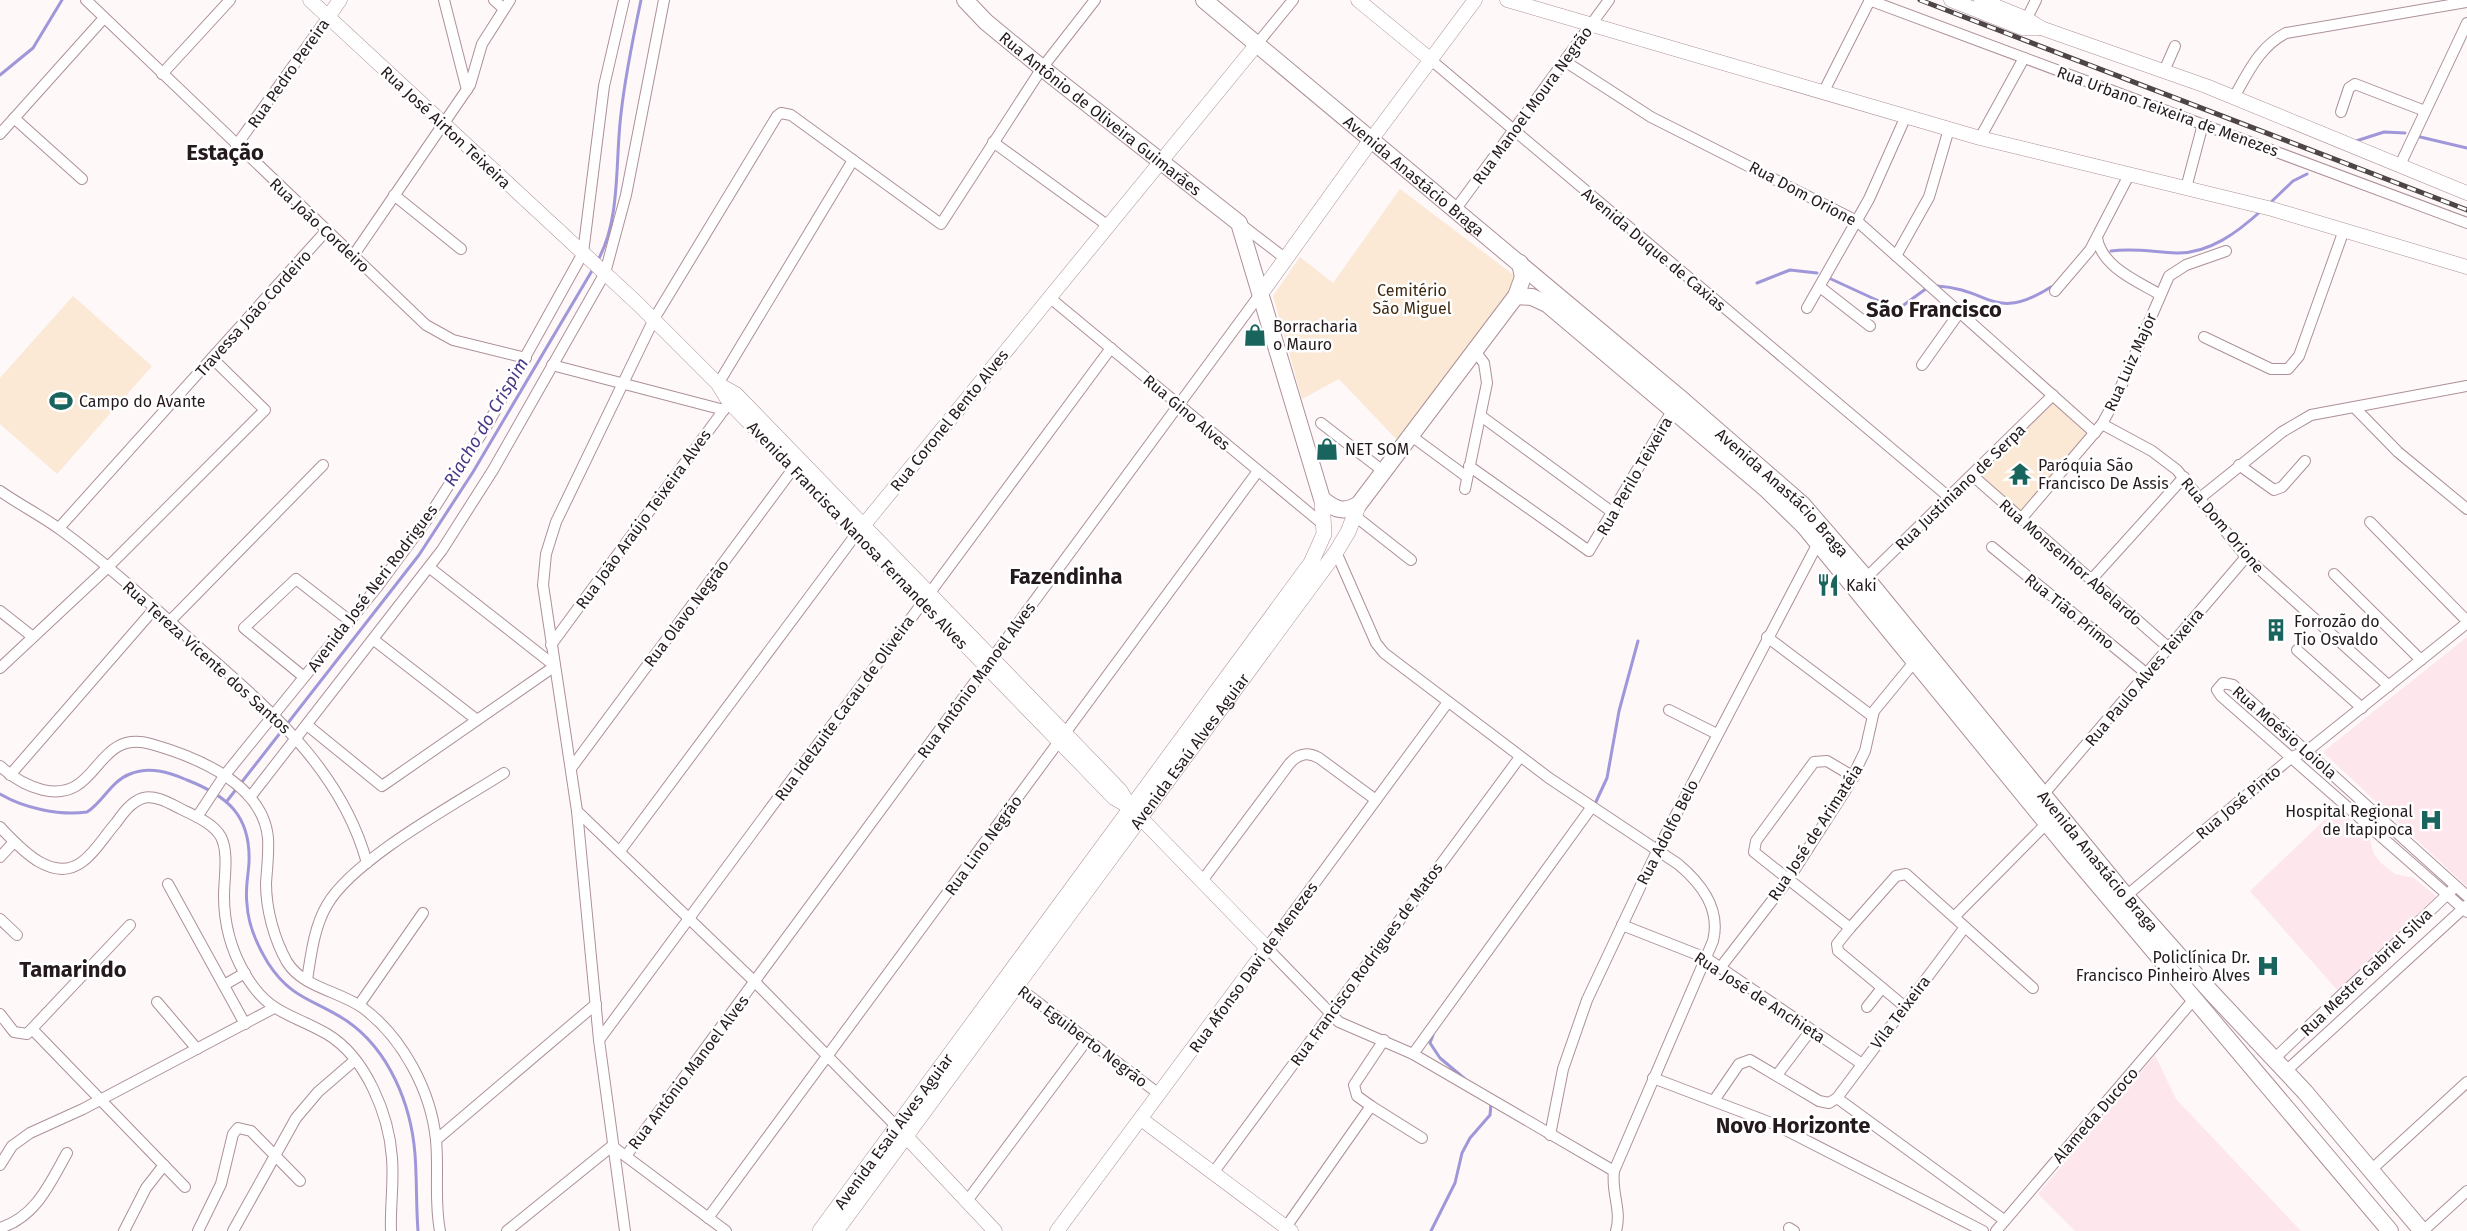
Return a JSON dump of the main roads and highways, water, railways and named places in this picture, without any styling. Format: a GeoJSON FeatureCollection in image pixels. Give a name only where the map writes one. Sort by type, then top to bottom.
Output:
{"type":"FeatureCollection","features":[{"type":"Feature","properties":{"kind":"main road","name":"Rua Antônio de Oliveira Guimarães"},"geometry":{"type":"LineString","coordinates":[[965,0],[986,22],[1042,68],[1239,223],[1261,293]]}},
{"type":"Feature","properties":{"kind":"main road","name":"Avenida Anastácio Braga"},"geometry":{"type":"LineString","coordinates":[[1204,0],[1520,263],[1676,404],[1758,474],[1802,504],[1866,578],[2126,896],[2211,992],[2281,1065],[2422,1231]]}},
{"type":"Feature","properties":{"kind":"main road","name":"Rua Antônio Manoel Alves"},"geometry":{"type":"LineString","coordinates":[[1261,293],[1371,140]]}},
{"type":"Feature","properties":{"kind":"main road","name":"Avenida Esaú Alves Aguiar"},"geometry":{"type":"LineString","coordinates":[[836,1231],[901,1132],[1011,982],[1233,681],[1336,552],[1357,510],[1383,471],[1516,296],[1523,277],[1520,263]]}},
{"type":"Feature","properties":{"kind":"main road"},"geometry":{"type":"LineString","coordinates":[[1261,293],[1322,499],[1333,507],[1357,510]]}},
{"type":"Feature","properties":{"kind":"main road","name":"Avenida Anastácio Braga"},"geometry":{"type":"LineString","coordinates":[[1516,296],[1532,297],[1546,304],[1676,404]]}},
{"type":"Feature","properties":{"kind":"main road","name":"Avenida Anastácio Braga"},"geometry":{"type":"LineString","coordinates":[[1758,474],[1818,543],[2046,823],[2390,1231]]}},
{"type":"Feature","properties":{"kind":"main road","name":"Avenida Esaú Alves Aguiar"},"geometry":{"type":"LineString","coordinates":[[1233,681],[1316,555],[1325,526],[1322,499]]}},
{"type":"Feature","properties":{"kind":"main road"},"geometry":{"type":"LineString","coordinates":[[1325,526],[1336,552]]}},
{"type":"Feature","properties":{"kind":"main road","name":"Avenida Esaú Alves Aguiar"},"geometry":{"type":"LineString","coordinates":[[820,1231],[901,1132]]}},
{"type":"Feature","properties":{"kind":"waterway"},"geometry":{"type":"LineString","coordinates":[[0,75],[33,48],[62,0]]}},
{"type":"Feature","properties":{"kind":"waterway","name":"Riacho do Crispim"},"geometry":{"type":"LineString","coordinates":[[598,260],[605,244],[614,208],[623,100],[641,0]]}},
{"type":"Feature","properties":{"kind":"waterway"},"geometry":{"type":"LineString","coordinates":[[2356,141],[2384,132],[2405,133]]}},
{"type":"Feature","properties":{"kind":"waterway"},"geometry":{"type":"LineString","coordinates":[[2416,136],[2467,148]]}},
{"type":"Feature","properties":{"kind":"waterway"},"geometry":{"type":"LineString","coordinates":[[2269,204],[2293,181],[2307,174]]}},
{"type":"Feature","properties":{"kind":"waterway"},"geometry":{"type":"LineString","coordinates":[[2111,251],[2176,253],[2200,250],[2233,234],[2262,210]]}},
{"type":"Feature","properties":{"kind":"waterway","name":"Riacho do Crispim"},"geometry":{"type":"LineString","coordinates":[[227,801],[419,555],[473,472],[593,269]]}},
{"type":"Feature","properties":{"kind":"waterway"},"geometry":{"type":"LineString","coordinates":[[1757,283],[1790,270],[1817,273]]}},
{"type":"Feature","properties":{"kind":"waterway"},"geometry":{"type":"LineString","coordinates":[[1831,279],[1894,308],[1901,307],[1927,288]]}},
{"type":"Feature","properties":{"kind":"waterway"},"geometry":{"type":"LineString","coordinates":[[1937,286],[1955,288],[2004,303],[2032,297],[2051,287]]}},
{"type":"Feature","properties":{"kind":"waterway"},"geometry":{"type":"LineString","coordinates":[[1594,806],[1607,778],[1619,711],[1638,641]]}},
{"type":"Feature","properties":{"kind":"waterway"},"geometry":{"type":"LineString","coordinates":[[0,794],[42,810],[65,813],[87,812],[123,777],[144,770],[152,770],[202,786],[234,810],[246,832],[249,847],[246,894],[249,920],[268,963],[286,985],[295,992],[347,1021],[362,1033],[386,1063],[403,1098],[413,1135],[418,1231]]}},
{"type":"Feature","properties":{"kind":"waterway"},"geometry":{"type":"LineString","coordinates":[[1433,1035],[1430,1043],[1440,1058],[1465,1079]]}},
{"type":"Feature","properties":{"kind":"waterway"},"geometry":{"type":"LineString","coordinates":[[1431,1231],[1455,1183],[1462,1153],[1470,1138],[1490,1115],[1491,1104]]}},
{"type":"Feature","properties":{"kind":"railway"},"geometry":{"type":"LineString","coordinates":[[1920,0],[2467,210]]}},
{"type":"Feature","properties":{"kind":"place","name":"Borracharia o Mauro"},"geometry":{"type":"Point","coordinates":[1255,335]}},
{"type":"Feature","properties":{"kind":"place","name":"Campo do Avante"},"geometry":{"type":"Point","coordinates":[61,401]}},
{"type":"Feature","properties":{"kind":"place","name":"NET SOM"},"geometry":{"type":"Point","coordinates":[1327,449]}},
{"type":"Feature","properties":{"kind":"place","name":"Paróquia São Francisco De Assis"},"geometry":{"type":"Point","coordinates":[2020,474]}},
{"type":"Feature","properties":{"kind":"place","name":"Kaki"},"geometry":{"type":"Point","coordinates":[1828,585]}},
{"type":"Feature","properties":{"kind":"place","name":"Forrozão do Tio Osvaldo"},"geometry":{"type":"Point","coordinates":[2276,630]}},
{"type":"Feature","properties":{"kind":"place","name":"Hospital Regional de Itapipoca"},"geometry":{"type":"Point","coordinates":[2431,820]}},
{"type":"Feature","properties":{"kind":"place","name":"Policlínica Dr. Francisco Pinheiro Alves"},"geometry":{"type":"Point","coordinates":[2268,966]}},
{"type":"Feature","properties":{"kind":"district","name":"Estação"},"geometry":{"type":"Point","coordinates":[225,152]}},
{"type":"Feature","properties":{"kind":"district","name":"São Francisco"},"geometry":{"type":"Point","coordinates":[1934,309]}},
{"type":"Feature","properties":{"kind":"district","name":"Fazendinha"},"geometry":{"type":"Point","coordinates":[1066,576]}},
{"type":"Feature","properties":{"kind":"district","name":"Tamarindo"},"geometry":{"type":"Point","coordinates":[73,969]}},
{"type":"Feature","properties":{"kind":"district","name":"Novo Horizonte"},"geometry":{"type":"Point","coordinates":[1793,1125]}},
{"type":"Feature","properties":{"kind":"park label","name":"Cemitério São Miguel"},"geometry":{"type":"Point","coordinates":[1412,299]}}]}
